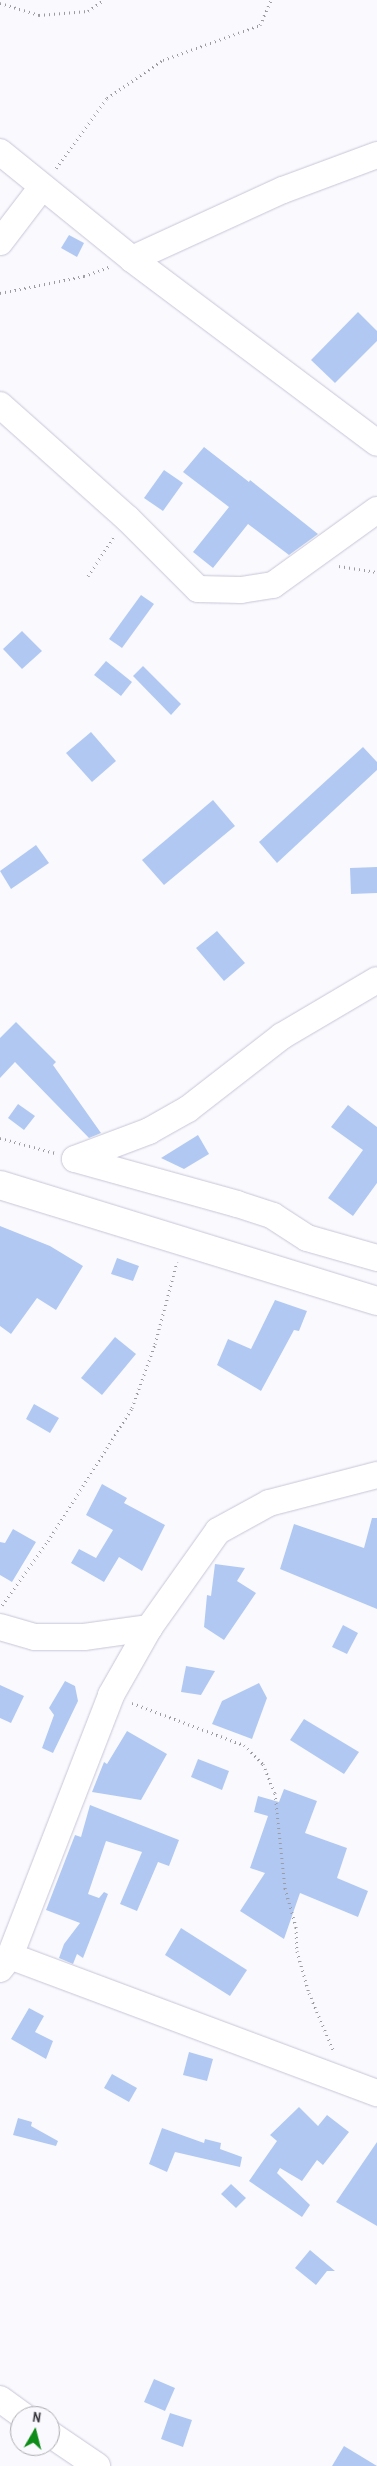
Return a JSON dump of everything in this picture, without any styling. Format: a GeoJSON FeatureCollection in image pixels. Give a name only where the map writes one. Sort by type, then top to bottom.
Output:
{"type":"FeatureCollection","features":[{"type":"Feature","properties":{"kind":"main road"},"geometry":{"type":"LineString","coordinates":[[0,1185],[182,1243],[377,1301]]}},
{"type":"Feature","properties":{"kind":"street"},"geometry":{"type":"LineString","coordinates":[[0,152],[132,259],[377,443]]}},
{"type":"Feature","properties":{"kind":"street"},"geometry":{"type":"LineString","coordinates":[[132,259],[283,190],[377,154]]}},
{"type":"Feature","properties":{"kind":"street"},"geometry":{"type":"LineString","coordinates":[[0,242],[42,187]]}},
{"type":"Feature","properties":{"kind":"street"},"geometry":{"type":"LineString","coordinates":[[2,410],[126,518],[198,589],[240,590],[273,585],[377,510]]}},
{"type":"Feature","properties":{"kind":"street"},"geometry":{"type":"LineString","coordinates":[[75,1159],[150,1131],[188,1109],[282,1036],[377,980]]}},
{"type":"Feature","properties":{"kind":"street"},"geometry":{"type":"LineString","coordinates":[[75,1159],[237,1204],[273,1216],[307,1238],[377,1258]]}},
{"type":"Feature","properties":{"kind":"street"},"geometry":{"type":"LineString","coordinates":[[377,1475],[269,1503],[218,1531],[149,1628],[111,1695],[5,1962],[377,2093]]}},
{"type":"Feature","properties":{"kind":"street"},"geometry":{"type":"LineString","coordinates":[[0,1627],[35,1637],[84,1637],[149,1628]]}},
{"type":"Feature","properties":{"kind":"street"},"geometry":{"type":"LineString","coordinates":[[60,2441],[97,2466]]}},
{"type":"Feature","properties":{"kind":"path"},"geometry":{"type":"LineString","coordinates":[[0,3],[39,15],[88,11],[104,0]]}},
{"type":"Feature","properties":{"kind":"path"},"geometry":{"type":"LineString","coordinates":[[42,187],[107,98],[163,60],[260,25],[271,0]]}},
{"type":"Feature","properties":{"kind":"path"},"geometry":{"type":"LineString","coordinates":[[0,293],[84,276],[132,259]]}},
{"type":"Feature","properties":{"kind":"path"},"geometry":{"type":"LineString","coordinates":[[88,576],[126,518]]}},
{"type":"Feature","properties":{"kind":"path"},"geometry":{"type":"LineString","coordinates":[[306,561],[377,572]]}},
{"type":"Feature","properties":{"kind":"path"},"geometry":{"type":"LineString","coordinates":[[1,1140],[75,1159]]}},
{"type":"Feature","properties":{"kind":"path"},"geometry":{"type":"LineString","coordinates":[[0,1610],[24,1572],[48,1541],[132,1408],[157,1335],[182,1243]]}},
{"type":"Feature","properties":{"kind":"path"},"geometry":{"type":"LineString","coordinates":[[111,1695],[244,1745],[263,1764],[275,1793],[284,1888],[296,1927],[297,1951],[309,1992],[336,2056]]}},
{"type":"Feature","properties":{"kind":"building"},"geometry":{"type":"Polygon","coordinates":[[[69,235],[84,243],[77,257],[61,248],[69,235]]]}},
{"type":"Feature","properties":{"kind":"building"},"geometry":{"type":"Polygon","coordinates":[[[358,312],[377,331],[377,341],[335,383],[311,360],[358,312]]]}},
{"type":"Feature","properties":{"kind":"building"},"geometry":{"type":"Polygon","coordinates":[[[204,447],[249,482],[250,480],[318,534],[289,555],[248,524],[213,568],[193,552],[229,507],[183,472],[204,447]]]}},
{"type":"Feature","properties":{"kind":"building"},"geometry":{"type":"Polygon","coordinates":[[[164,470],[183,483],[163,511],[144,498],[164,470]]]}},
{"type":"Feature","properties":{"kind":"building"},"geometry":{"type":"Polygon","coordinates":[[[141,595],[154,604],[122,648],[109,639],[141,595]]]}},
{"type":"Feature","properties":{"kind":"building"},"geometry":{"type":"Polygon","coordinates":[[[22,631],[42,651],[22,669],[3,649],[22,631]]]}},
{"type":"Feature","properties":{"kind":"building"},"geometry":{"type":"Polygon","coordinates":[[[106,661],[132,682],[121,696],[94,675],[106,661]]]}},
{"type":"Feature","properties":{"kind":"building"},"geometry":{"type":"Polygon","coordinates":[[[143,666],[181,704],[171,715],[133,676],[143,666]]]}},
{"type":"Feature","properties":{"kind":"building"},"geometry":{"type":"Polygon","coordinates":[[[91,732],[116,761],[92,782],[66,753],[91,732]]]}},
{"type":"Feature","properties":{"kind":"building"},"geometry":{"type":"Polygon","coordinates":[[[363,747],[377,762],[377,770],[277,863],[259,842],[363,747]]]}},
{"type":"Feature","properties":{"kind":"building"},"geometry":{"type":"Polygon","coordinates":[[[213,800],[235,826],[164,885],[142,860],[213,800]]]}},
{"type":"Feature","properties":{"kind":"building"},"geometry":{"type":"Polygon","coordinates":[[[36,845],[49,863],[11,889],[0,871],[36,845]]]}},
{"type":"Feature","properties":{"kind":"building"},"geometry":{"type":"Polygon","coordinates":[[[377,867],[377,893],[351,894],[350,868],[377,867]]]}},
{"type":"Feature","properties":{"kind":"building"},"geometry":{"type":"Polygon","coordinates":[[[217,931],[245,963],[224,981],[196,948],[217,931]]]}},
{"type":"Feature","properties":{"kind":"building"},"geometry":{"type":"Polygon","coordinates":[[[16,1022],[56,1062],[53,1065],[101,1133],[89,1138],[15,1062],[0,1078],[0,1038],[16,1022]]]}},
{"type":"Feature","properties":{"kind":"building"},"geometry":{"type":"Polygon","coordinates":[[[18,1104],[35,1116],[24,1130],[8,1118],[18,1104]]]}},
{"type":"Feature","properties":{"kind":"building"},"geometry":{"type":"Polygon","coordinates":[[[348,1105],[377,1127],[377,1183],[353,1216],[328,1198],[363,1150],[331,1127],[348,1105]]]}},
{"type":"Feature","properties":{"kind":"building"},"geometry":{"type":"Polygon","coordinates":[[[198,1135],[209,1154],[184,1169],[161,1158],[198,1135]]]}},
{"type":"Feature","properties":{"kind":"building"},"geometry":{"type":"Polygon","coordinates":[[[0,1226],[50,1246],[83,1266],[56,1310],[37,1298],[11,1334],[0,1326],[0,1226]]]}},
{"type":"Feature","properties":{"kind":"building"},"geometry":{"type":"Polygon","coordinates":[[[117,1258],[139,1266],[133,1281],[111,1274],[117,1258]]]}},
{"type":"Feature","properties":{"kind":"building"},"geometry":{"type":"Polygon","coordinates":[[[275,1300],[307,1311],[299,1331],[294,1330],[261,1391],[217,1365],[228,1339],[251,1349],[275,1300]]]}},
{"type":"Feature","properties":{"kind":"building"},"geometry":{"type":"Polygon","coordinates":[[[115,1337],[136,1354],[102,1395],[81,1378],[115,1337]]]}},
{"type":"Feature","properties":{"kind":"building"},"geometry":{"type":"Polygon","coordinates":[[[34,1404],[59,1418],[50,1433],[26,1419],[34,1404]]]}},
{"type":"Feature","properties":{"kind":"building"},"geometry":{"type":"Polygon","coordinates":[[[102,1484],[127,1498],[124,1503],[165,1525],[142,1571],[119,1557],[104,1582],[71,1563],[79,1549],[96,1558],[113,1530],[86,1515],[102,1484]]]}},
{"type":"Feature","properties":{"kind":"building"},"geometry":{"type":"Polygon","coordinates":[[[372,1518],[377,1518],[377,1609],[280,1569],[294,1524],[364,1548],[372,1518]]]}},
{"type":"Feature","properties":{"kind":"building"},"geometry":{"type":"Polygon","coordinates":[[[13,1529],[36,1542],[12,1582],[0,1575],[0,1542],[5,1543],[13,1529]]]}},
{"type":"Feature","properties":{"kind":"building"},"geometry":{"type":"Polygon","coordinates":[[[215,1564],[245,1568],[237,1581],[256,1593],[224,1640],[204,1627],[207,1595],[211,1596],[215,1564]]]}},
{"type":"Feature","properties":{"kind":"building"},"geometry":{"type":"Polygon","coordinates":[[[343,1625],[358,1633],[347,1654],[332,1647],[343,1625]]]}},
{"type":"Feature","properties":{"kind":"building"},"geometry":{"type":"Polygon","coordinates":[[[186,1666],[215,1671],[201,1695],[181,1692],[186,1666]]]}},
{"type":"Feature","properties":{"kind":"building"},"geometry":{"type":"Polygon","coordinates":[[[65,1681],[75,1686],[78,1701],[53,1753],[42,1748],[54,1715],[49,1708],[65,1681]]]}},
{"type":"Feature","properties":{"kind":"building"},"geometry":{"type":"Polygon","coordinates":[[[259,1683],[267,1698],[252,1739],[212,1724],[222,1701],[259,1683]]]}},
{"type":"Feature","properties":{"kind":"building"},"geometry":{"type":"Polygon","coordinates":[[[0,1685],[24,1696],[11,1723],[0,1718],[0,1685]]]}},
{"type":"Feature","properties":{"kind":"building"},"geometry":{"type":"Polygon","coordinates":[[[304,1719],[359,1752],[344,1774],[290,1740],[304,1719]]]}},
{"type":"Feature","properties":{"kind":"building"},"geometry":{"type":"Polygon","coordinates":[[[127,1731],[167,1754],[141,1800],[92,1792],[104,1762],[107,1764],[127,1731]]]}},
{"type":"Feature","properties":{"kind":"building"},"geometry":{"type":"Polygon","coordinates":[[[198,1759],[229,1771],[222,1790],[191,1777],[198,1759]]]}},
{"type":"Feature","properties":{"kind":"building"},"geometry":{"type":"Polygon","coordinates":[[[284,1789],[317,1801],[305,1833],[347,1848],[337,1878],[368,1891],[358,1917],[300,1893],[284,1939],[240,1911],[265,1873],[250,1868],[268,1816],[254,1812],[258,1796],[279,1802],[284,1789]]]}},
{"type":"Feature","properties":{"kind":"building"},"geometry":{"type":"Polygon","coordinates":[[[90,1805],[179,1840],[169,1866],[158,1862],[137,1911],[120,1904],[142,1852],[106,1841],[88,1894],[99,1898],[104,1892],[108,1894],[83,1958],[77,1954],[73,1964],[59,1958],[64,1944],[80,1923],[46,1910],[75,1835],[81,1837],[90,1805]]]}},
{"type":"Feature","properties":{"kind":"building"},"geometry":{"type":"Polygon","coordinates":[[[181,1928],[247,1970],[230,1996],[165,1955],[181,1928]]]}},
{"type":"Feature","properties":{"kind":"building"},"geometry":{"type":"Polygon","coordinates":[[[29,2008],[44,2016],[35,2032],[53,2041],[46,2059],[11,2039],[29,2008]]]}},
{"type":"Feature","properties":{"kind":"building"},"geometry":{"type":"Polygon","coordinates":[[[189,2052],[213,2059],[207,2081],[183,2075],[189,2052]]]}},
{"type":"Feature","properties":{"kind":"building"},"geometry":{"type":"Polygon","coordinates":[[[112,2074],[137,2088],[129,2102],[104,2088],[112,2074]]]}},
{"type":"Feature","properties":{"kind":"building"},"geometry":{"type":"Polygon","coordinates":[[[299,2107],[318,2126],[327,2115],[349,2132],[323,2165],[317,2160],[302,2181],[280,2168],[277,2173],[310,2205],[302,2217],[249,2181],[277,2141],[270,2135],[299,2107]]]}},
{"type":"Feature","properties":{"kind":"building"},"geometry":{"type":"Polygon","coordinates":[[[18,2118],[32,2122],[31,2126],[58,2141],[56,2146],[13,2135],[18,2118]]]}},
{"type":"Feature","properties":{"kind":"building"},"geometry":{"type":"Polygon","coordinates":[[[162,2128],[204,2143],[205,2139],[221,2143],[220,2149],[242,2157],[240,2167],[175,2152],[167,2172],[149,2164],[162,2128]]]}},
{"type":"Feature","properties":{"kind":"building"},"geometry":{"type":"Polygon","coordinates":[[[377,2142],[377,2226],[336,2202],[377,2142]]]}},
{"type":"Feature","properties":{"kind":"building"},"geometry":{"type":"Polygon","coordinates":[[[231,2184],[246,2198],[236,2208],[221,2194],[231,2184]]]}},
{"type":"Feature","properties":{"kind":"building"},"geometry":{"type":"Polygon","coordinates":[[[310,2250],[335,2271],[327,2271],[316,2285],[295,2268],[310,2250]]]}},
{"type":"Feature","properties":{"kind":"building"},"geometry":{"type":"Polygon","coordinates":[[[154,2379],[175,2388],[165,2411],[144,2402],[154,2379]]]}},
{"type":"Feature","properties":{"kind":"building"},"geometry":{"type":"Polygon","coordinates":[[[170,2413],[192,2420],[183,2447],[161,2439],[170,2413]]]}},
{"type":"Feature","properties":{"kind":"building"},"geometry":{"type":"Polygon","coordinates":[[[344,2446],[377,2466],[332,2466],[344,2446]]]}}]}
